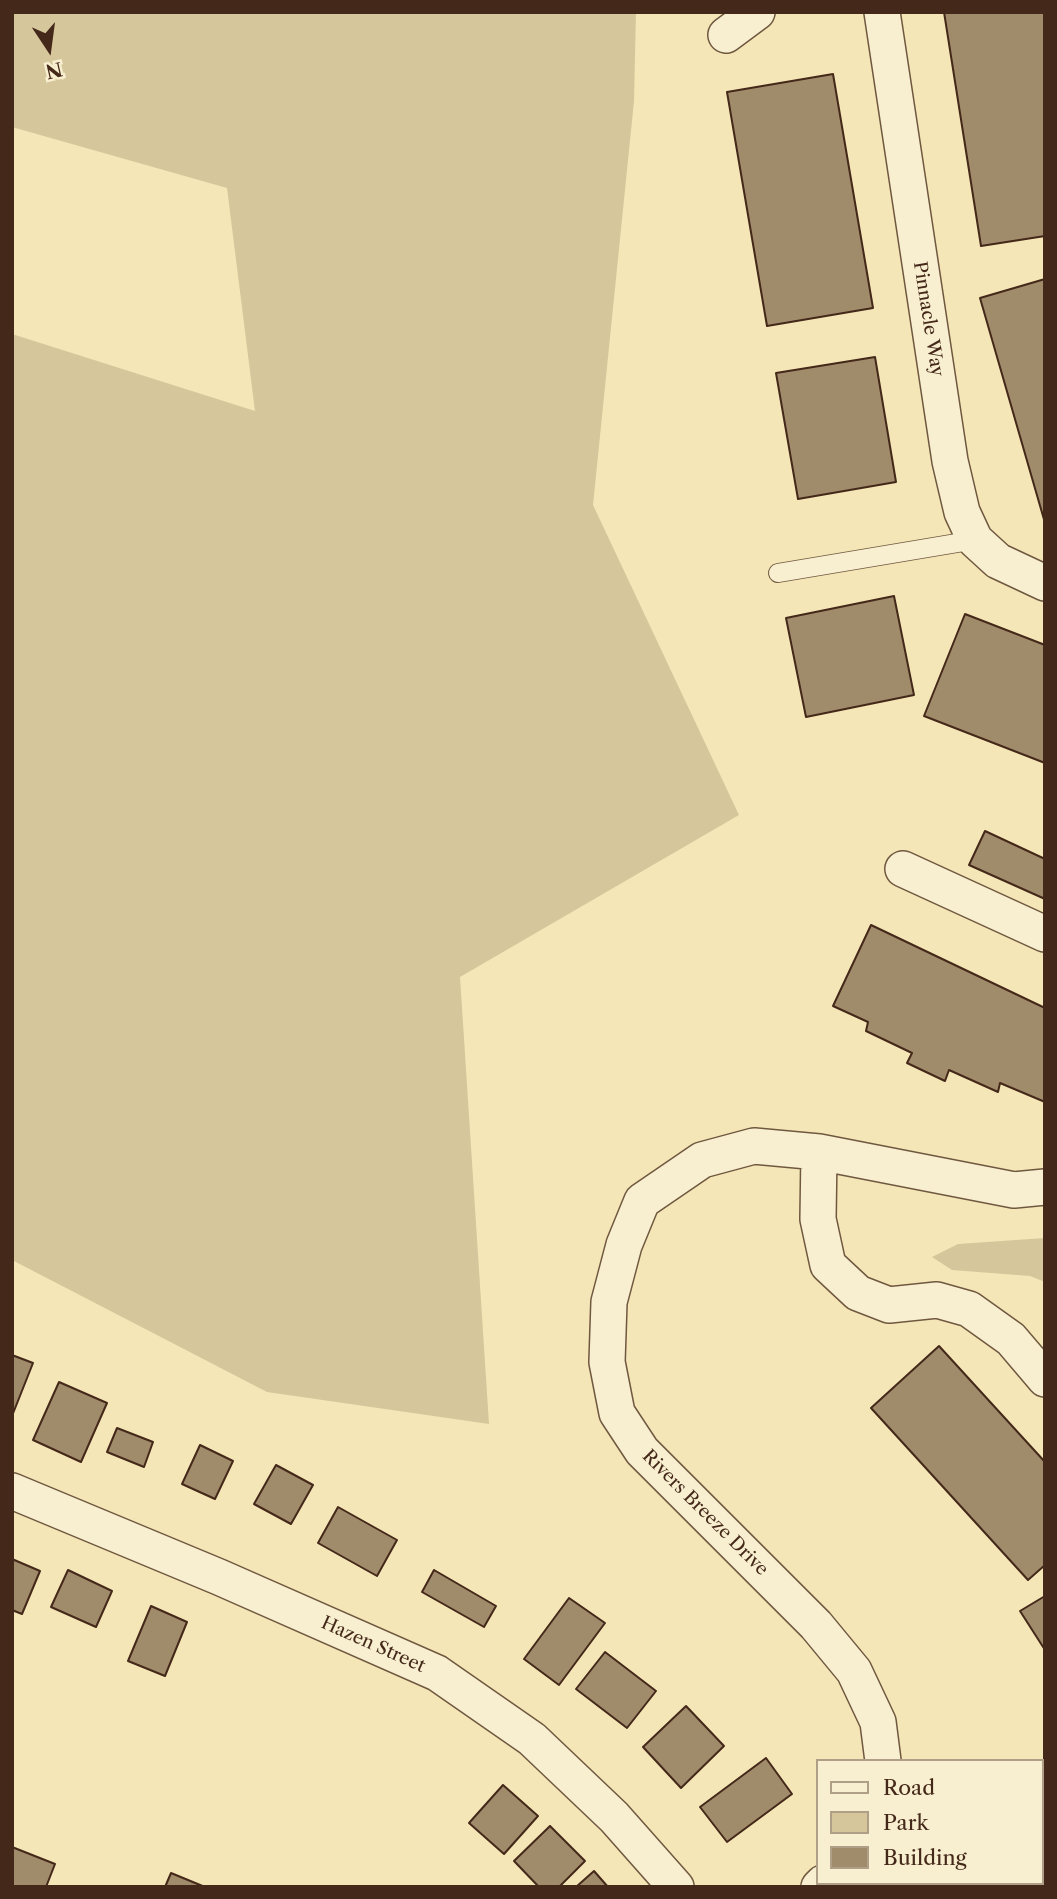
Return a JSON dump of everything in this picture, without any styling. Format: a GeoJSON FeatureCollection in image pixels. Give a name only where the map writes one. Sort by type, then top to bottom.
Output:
{"type":"FeatureCollection","features":[{"type":"Feature","properties":{"kind":"street"},"geometry":{"type":"LineString","coordinates":[[726,36],[757,12]]}},
{"type":"Feature","properties":{"kind":"street","name":"Pinnacle Way"},"geometry":{"type":"LineString","coordinates":[[882,12],[950,461],[961,512],[975,540],[999,561],[1045,583]]}},
{"type":"Feature","properties":{"kind":"street"},"geometry":{"type":"LineString","coordinates":[[903,869],[1045,934]]}},
{"type":"Feature","properties":{"kind":"street","name":"Rivers Breeze Drive"},"geometry":{"type":"LineString","coordinates":[[883,1759],[878,1722],[854,1671],[816,1625],[642,1451],[617,1413],[607,1363],[609,1302],[624,1245],[642,1202],[702,1160],[754,1146],[819,1152],[1014,1190],[1045,1187]]}},
{"type":"Feature","properties":{"kind":"street"},"geometry":{"type":"LineString","coordinates":[[819,1152],[818,1219],[828,1265],[858,1293],[889,1305],[937,1300],[969,1309],[1011,1339],[1045,1379]]}},
{"type":"Feature","properties":{"kind":"street","name":"Hazen Street"},"geometry":{"type":"LineString","coordinates":[[12,1491],[437,1673],[532,1739],[614,1817],[676,1887]]}},
{"type":"Feature","properties":{"kind":"lane"},"geometry":{"type":"LineString","coordinates":[[778,573],[975,540]]}},
{"type":"Feature","properties":{"kind":"green space"},"geometry":{"type":"Polygon","coordinates":[[[12,12],[636,12],[634,101],[593,505],[739,815],[460,977],[489,1424],[267,1392],[12,1260],[12,334],[255,411],[227,188],[12,127],[12,12]]]}},
{"type":"Feature","properties":{"kind":"green space"},"geometry":{"type":"Polygon","coordinates":[[[1045,1238],[1045,1282],[1030,1276],[952,1270],[932,1257],[958,1244],[1045,1238]]]}},
{"type":"Feature","properties":{"kind":"building"},"geometry":{"type":"Polygon","coordinates":[[[944,12],[1045,12],[1045,236],[981,246],[944,12]]]}},
{"type":"Feature","properties":{"kind":"building"},"geometry":{"type":"Polygon","coordinates":[[[833,74],[873,308],[767,326],[727,92],[833,74]]]}},
{"type":"Feature","properties":{"kind":"building"},"geometry":{"type":"Polygon","coordinates":[[[1045,279],[1045,523],[980,298],[1045,279]]]}},
{"type":"Feature","properties":{"kind":"building"},"geometry":{"type":"Polygon","coordinates":[[[875,357],[896,482],[798,499],[776,373],[875,357]]]}},
{"type":"Feature","properties":{"kind":"building"},"geometry":{"type":"Polygon","coordinates":[[[894,596],[914,695],[806,717],[786,618],[894,596]]]}},
{"type":"Feature","properties":{"kind":"building"},"geometry":{"type":"Polygon","coordinates":[[[965,614],[1045,645],[1045,763],[924,716],[965,614]]]}},
{"type":"Feature","properties":{"kind":"building"},"geometry":{"type":"Polygon","coordinates":[[[985,831],[1045,859],[1045,899],[969,865],[985,831]]]}},
{"type":"Feature","properties":{"kind":"building"},"geometry":{"type":"Polygon","coordinates":[[[871,925],[1045,1008],[1045,1102],[1000,1083],[998,1092],[949,1070],[945,1081],[907,1063],[912,1053],[866,1031],[868,1022],[833,1006],[871,925]]]}},
{"type":"Feature","properties":{"kind":"building"},"geometry":{"type":"Polygon","coordinates":[[[939,1346],[1045,1462],[1045,1565],[1028,1580],[871,1408],[939,1346]]]}},
{"type":"Feature","properties":{"kind":"building"},"geometry":{"type":"Polygon","coordinates":[[[12,1355],[33,1363],[12,1416],[12,1355]]]}},
{"type":"Feature","properties":{"kind":"building"},"geometry":{"type":"Polygon","coordinates":[[[59,1382],[107,1403],[81,1462],[33,1440],[59,1382]]]}},
{"type":"Feature","properties":{"kind":"building"},"geometry":{"type":"Polygon","coordinates":[[[117,1428],[153,1442],[144,1467],[107,1452],[117,1428]]]}},
{"type":"Feature","properties":{"kind":"building"},"geometry":{"type":"Polygon","coordinates":[[[200,1445],[233,1461],[215,1499],[182,1484],[200,1445]]]}},
{"type":"Feature","properties":{"kind":"building"},"geometry":{"type":"Polygon","coordinates":[[[276,1465],[313,1485],[291,1524],[254,1504],[276,1465]]]}},
{"type":"Feature","properties":{"kind":"building"},"geometry":{"type":"Polygon","coordinates":[[[338,1507],[397,1540],[377,1576],[318,1543],[338,1507]]]}},
{"type":"Feature","properties":{"kind":"building"},"geometry":{"type":"Polygon","coordinates":[[[12,1559],[40,1571],[22,1614],[12,1610],[12,1559]]]}},
{"type":"Feature","properties":{"kind":"building"},"geometry":{"type":"Polygon","coordinates":[[[68,1570],[112,1591],[96,1627],[51,1607],[68,1570]]]}},
{"type":"Feature","properties":{"kind":"building"},"geometry":{"type":"Polygon","coordinates":[[[434,1570],[496,1606],[484,1627],[422,1592],[434,1570]]]}},
{"type":"Feature","properties":{"kind":"building"},"geometry":{"type":"Polygon","coordinates":[[[1045,1596],[1045,1650],[1020,1611],[1045,1596]]]}},
{"type":"Feature","properties":{"kind":"building"},"geometry":{"type":"Polygon","coordinates":[[[569,1598],[605,1623],[559,1685],[524,1659],[569,1598]]]}},
{"type":"Feature","properties":{"kind":"building"},"geometry":{"type":"Polygon","coordinates":[[[151,1606],[187,1622],[165,1676],[128,1661],[151,1606]]]}},
{"type":"Feature","properties":{"kind":"building"},"geometry":{"type":"Polygon","coordinates":[[[605,1652],[656,1691],[627,1728],[576,1689],[605,1652]]]}},
{"type":"Feature","properties":{"kind":"building"},"geometry":{"type":"Polygon","coordinates":[[[686,1706],[724,1746],[681,1788],[643,1747],[686,1706]]]}},
{"type":"Feature","properties":{"kind":"building"},"geometry":{"type":"Polygon","coordinates":[[[766,1758],[792,1794],[727,1842],[700,1807],[766,1758]]]}},
{"type":"Feature","properties":{"kind":"building"},"geometry":{"type":"Polygon","coordinates":[[[503,1785],[538,1816],[504,1854],[469,1823],[503,1785]]]}},
{"type":"Feature","properties":{"kind":"building"},"geometry":{"type":"Polygon","coordinates":[[[550,1826],[585,1861],[559,1887],[539,1887],[514,1861],[550,1826]]]}},
{"type":"Feature","properties":{"kind":"building"},"geometry":{"type":"Polygon","coordinates":[[[12,1847],[55,1864],[46,1887],[12,1887],[12,1847]]]}},
{"type":"Feature","properties":{"kind":"building"},"geometry":{"type":"Polygon","coordinates":[[[594,1871],[608,1887],[576,1887],[594,1871]]]}},
{"type":"Feature","properties":{"kind":"building"},"geometry":{"type":"Polygon","coordinates":[[[171,1873],[205,1887],[165,1887],[171,1873]]]}}]}
